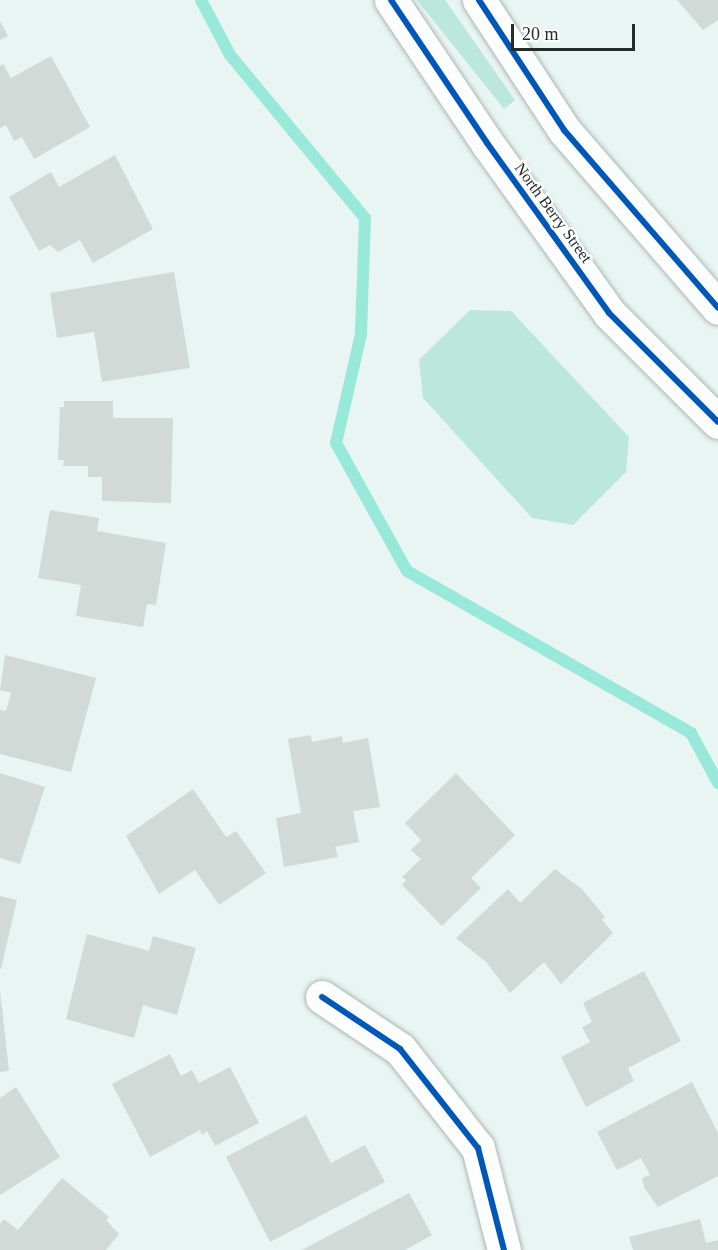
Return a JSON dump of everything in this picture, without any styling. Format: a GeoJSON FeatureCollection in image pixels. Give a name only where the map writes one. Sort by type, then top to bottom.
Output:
{"type":"FeatureCollection","features":[{"type":"Feature","properties":{"kind":"street","name":"North Berry Street"},"geometry":{"type":"LineString","coordinates":[[391,0],[487,143],[609,313],[718,422]]}},
{"type":"Feature","properties":{"kind":"street"},"geometry":{"type":"LineString","coordinates":[[479,0],[564,130],[718,308]]}},
{"type":"Feature","properties":{"kind":"street"},"geometry":{"type":"LineString","coordinates":[[322,997],[400,1049],[478,1148],[504,1250]]}},
{"type":"Feature","properties":{"kind":"green space"},"geometry":{"type":"Polygon","coordinates":[[[417,0],[445,0],[515,100],[504,109],[417,0]]]}},
{"type":"Feature","properties":{"kind":"green space"},"geometry":{"type":"Polygon","coordinates":[[[470,310],[511,311],[629,437],[626,472],[573,525],[532,518],[423,398],[419,360],[470,310]]]}},
{"type":"Feature","properties":{"kind":"building"},"geometry":{"type":"Polygon","coordinates":[[[677,0],[718,0],[718,20],[703,30],[677,0]]]}},
{"type":"Feature","properties":{"kind":"building"},"geometry":{"type":"Polygon","coordinates":[[[0,21],[8,36],[0,40],[0,21]]]}},
{"type":"Feature","properties":{"kind":"building"},"geometry":{"type":"Polygon","coordinates":[[[51,56],[90,127],[34,159],[22,137],[14,141],[6,125],[0,128],[0,66],[3,64],[11,78],[51,56]]]}},
{"type":"Feature","properties":{"kind":"building"},"geometry":{"type":"Polygon","coordinates":[[[115,155],[153,229],[93,263],[80,240],[58,252],[50,245],[39,251],[9,197],[51,172],[59,187],[115,155]]]}},
{"type":"Feature","properties":{"kind":"building"},"geometry":{"type":"Polygon","coordinates":[[[174,272],[190,368],[102,382],[94,332],[57,338],[50,293],[174,272]]]}},
{"type":"Feature","properties":{"kind":"building"},"geometry":{"type":"Polygon","coordinates":[[[64,401],[113,401],[113,418],[173,418],[171,503],[102,501],[102,477],[88,477],[88,466],[63,466],[64,460],[58,460],[60,407],[64,407],[64,401]]]}},
{"type":"Feature","properties":{"kind":"building"},"geometry":{"type":"Polygon","coordinates":[[[50,510],[99,518],[97,531],[166,543],[156,605],[147,604],[143,627],[76,616],[81,585],[38,578],[50,510]]]}},
{"type":"Feature","properties":{"kind":"building"},"geometry":{"type":"Polygon","coordinates":[[[5,655],[96,678],[71,772],[0,754],[0,710],[6,711],[11,693],[0,690],[5,655]]]}},
{"type":"Feature","properties":{"kind":"building"},"geometry":{"type":"Polygon","coordinates":[[[311,735],[312,742],[342,736],[343,743],[368,738],[380,807],[353,811],[359,842],[335,847],[338,857],[284,867],[276,818],[301,813],[288,739],[311,735]]]}},
{"type":"Feature","properties":{"kind":"building"},"geometry":{"type":"Polygon","coordinates":[[[0,773],[45,787],[20,864],[0,858],[0,773]]]}},
{"type":"Feature","properties":{"kind":"building"},"geometry":{"type":"Polygon","coordinates":[[[456,773],[515,835],[471,878],[481,888],[442,926],[402,885],[406,880],[402,877],[421,859],[411,850],[421,840],[405,823],[456,773]]]}},
{"type":"Feature","properties":{"kind":"building"},"geometry":{"type":"Polygon","coordinates":[[[193,789],[226,837],[236,831],[266,873],[219,905],[195,870],[159,894],[126,836],[193,789]]]}},
{"type":"Feature","properties":{"kind":"building"},"geometry":{"type":"Polygon","coordinates":[[[555,869],[582,889],[605,917],[602,920],[613,933],[561,984],[544,962],[510,993],[486,962],[456,938],[508,889],[520,903],[555,869]]]}},
{"type":"Feature","properties":{"kind":"building"},"geometry":{"type":"Polygon","coordinates":[[[0,896],[17,900],[1,969],[0,969],[0,896]]]}},
{"type":"Feature","properties":{"kind":"building"},"geometry":{"type":"Polygon","coordinates":[[[87,934],[149,951],[153,936],[196,948],[177,1015],[143,1005],[134,1038],[66,1019],[87,934]]]}},
{"type":"Feature","properties":{"kind":"building"},"geometry":{"type":"Polygon","coordinates":[[[644,971],[681,1041],[628,1068],[634,1081],[586,1107],[561,1057],[590,1042],[582,1027],[592,1022],[583,1003],[644,971]]]}},
{"type":"Feature","properties":{"kind":"building"},"geometry":{"type":"Polygon","coordinates":[[[0,990],[9,1071],[0,1072],[0,990]]]}},
{"type":"Feature","properties":{"kind":"building"},"geometry":{"type":"Polygon","coordinates":[[[170,1054],[181,1076],[192,1070],[199,1083],[230,1067],[259,1123],[215,1146],[207,1131],[202,1135],[200,1130],[150,1157],[112,1084],[170,1054]]]}},
{"type":"Feature","properties":{"kind":"building"},"geometry":{"type":"Polygon","coordinates":[[[692,1082],[718,1133],[718,1176],[658,1207],[645,1189],[642,1178],[650,1175],[641,1158],[617,1170],[597,1132],[692,1082]]]}},
{"type":"Feature","properties":{"kind":"building"},"geometry":{"type":"Polygon","coordinates":[[[16,1087],[60,1157],[0,1195],[0,1098],[16,1087]]]}},
{"type":"Feature","properties":{"kind":"building"},"geometry":{"type":"Polygon","coordinates":[[[306,1115],[331,1163],[365,1145],[385,1182],[270,1242],[226,1157],[306,1115]]]}},
{"type":"Feature","properties":{"kind":"building"},"geometry":{"type":"Polygon","coordinates":[[[62,1178],[109,1217],[106,1220],[119,1234],[106,1250],[0,1250],[0,1224],[4,1219],[18,1230],[62,1178]]]}},
{"type":"Feature","properties":{"kind":"building"},"geometry":{"type":"Polygon","coordinates":[[[409,1193],[432,1235],[405,1250],[302,1250],[409,1193]]]}},
{"type":"Feature","properties":{"kind":"building"},"geometry":{"type":"Polygon","coordinates":[[[700,1219],[706,1243],[718,1240],[718,1250],[633,1250],[629,1237],[700,1219]]]}},
{"type":"Feature","properties":{"kind":"waterway"},"geometry":{"type":"LineString","coordinates":[[201,0],[230,55],[365,218],[361,334],[336,443],[407,571],[691,733],[718,783]]}},
{"type":"Feature","properties":{"kind":"cycle path"},"geometry":{"type":"LineString","coordinates":[[391,0],[487,143],[609,313],[718,422]]}},
{"type":"Feature","properties":{"kind":"cycle path"},"geometry":{"type":"LineString","coordinates":[[479,0],[564,130],[718,308]]}},
{"type":"Feature","properties":{"kind":"cycle path"},"geometry":{"type":"LineString","coordinates":[[322,997],[400,1049],[478,1148],[504,1250]]}}]}
